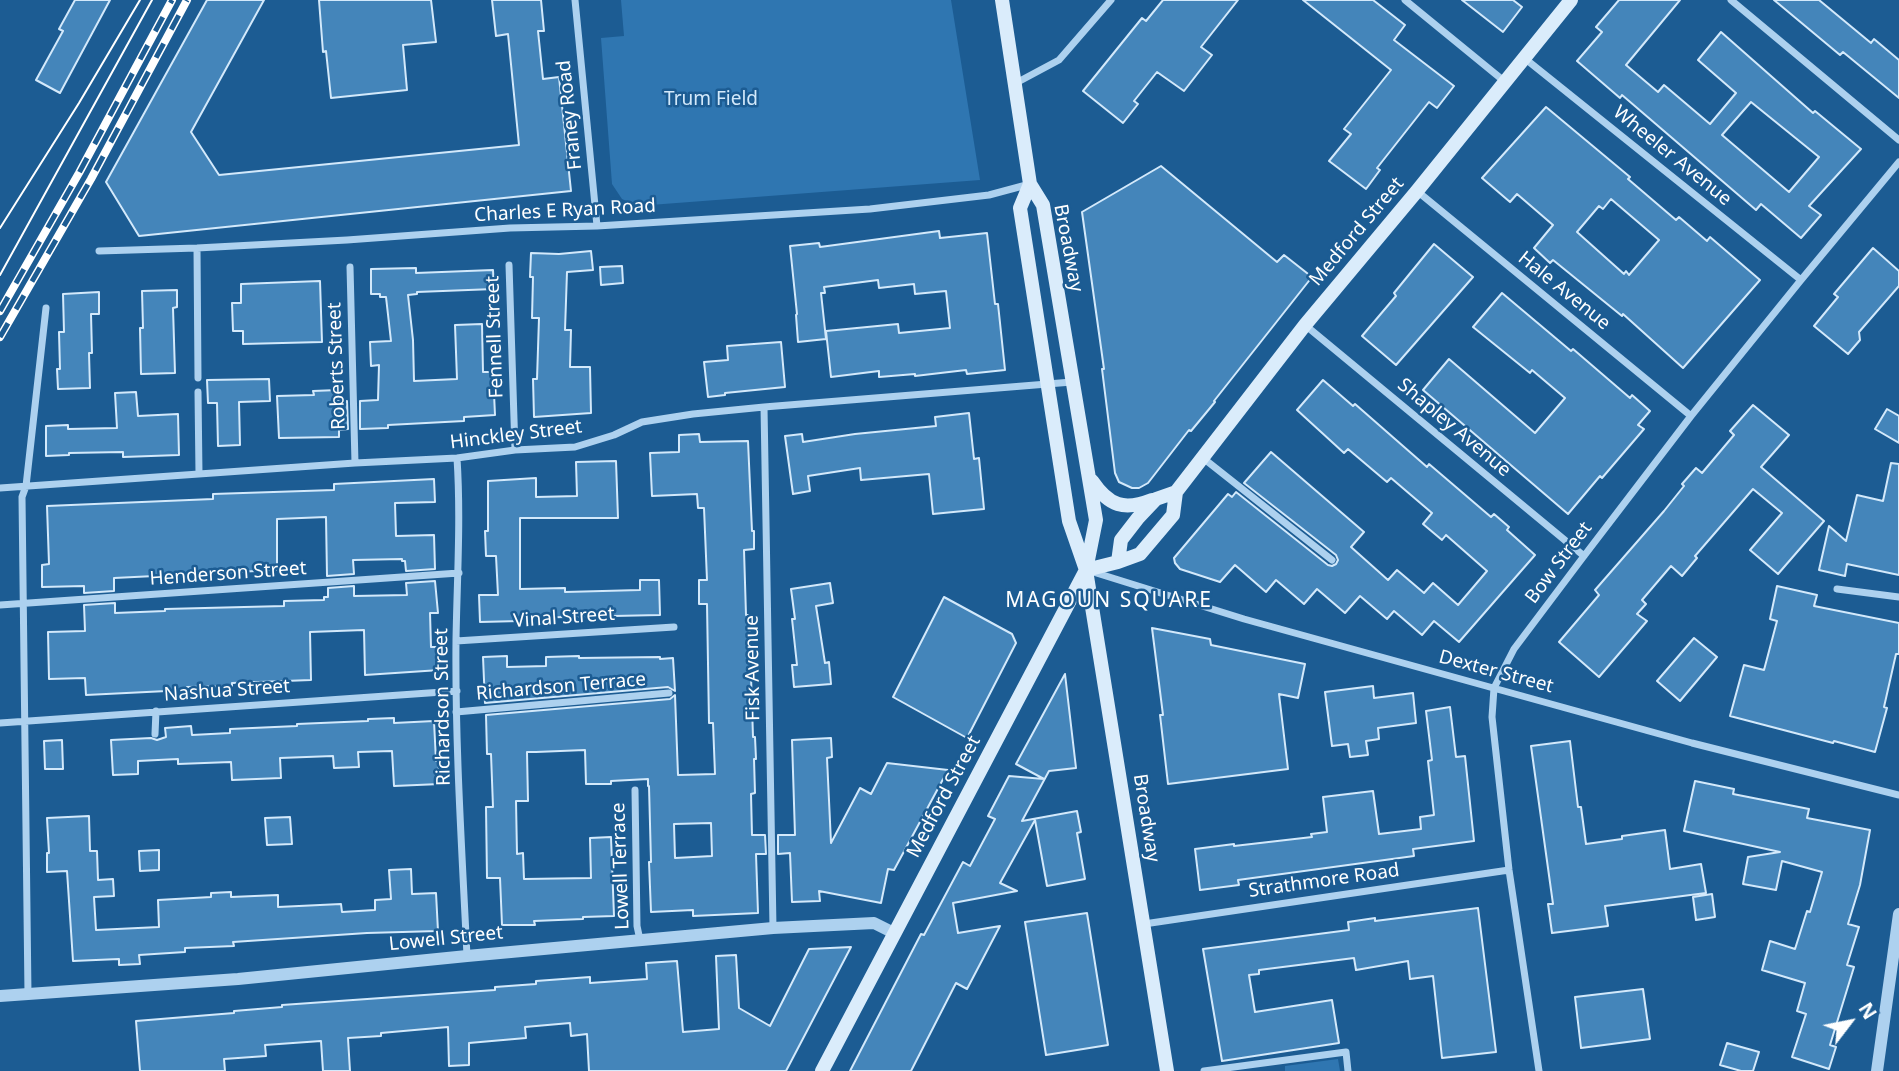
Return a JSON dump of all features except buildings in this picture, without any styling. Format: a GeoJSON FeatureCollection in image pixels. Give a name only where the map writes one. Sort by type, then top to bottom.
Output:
{"type":"FeatureCollection","features":[{"type":"Feature","properties":{"kind":"main road","name":"Broadway"},"geometry":{"type":"LineString","coordinates":[[1002,0],[1030,184],[1043,205],[1090,478],[1096,520],[1086,570]]}},
{"type":"Feature","properties":{"kind":"main road","name":"Medford Street"},"geometry":{"type":"LineString","coordinates":[[822,1071],[1086,570],[1140,554],[1173,515],[1176,492],[1305,325],[1417,191],[1570,0]]}},
{"type":"Feature","properties":{"kind":"main road","name":"Broadway"},"geometry":{"type":"LineString","coordinates":[[1030,184],[1020,208],[1047,383],[1069,521],[1086,570],[1167,1071]]}},
{"type":"Feature","properties":{"kind":"main road"},"geometry":{"type":"LineString","coordinates":[[1090,478],[1107,499],[1121,506],[1138,506],[1176,492]]}},
{"type":"Feature","properties":{"kind":"main road"},"geometry":{"type":"LineString","coordinates":[[1118,562],[1121,540],[1156,499]]}},
{"type":"Feature","properties":{"kind":"street","name":"Franey Road"},"geometry":{"type":"LineString","coordinates":[[575,0],[597,226]]}},
{"type":"Feature","properties":{"kind":"street"},"geometry":{"type":"LineString","coordinates":[[1014,84],[1059,60],[1111,0]]}},
{"type":"Feature","properties":{"kind":"street"},"geometry":{"type":"LineString","coordinates":[[1405,0],[1504,81]]}},
{"type":"Feature","properties":{"kind":"street"},"geometry":{"type":"LineString","coordinates":[[1731,0],[1899,140]]}},
{"type":"Feature","properties":{"kind":"street","name":"Wheeler Avenue"},"geometry":{"type":"LineString","coordinates":[[1523,57],[1801,280]]}},
{"type":"Feature","properties":{"kind":"street","name":"Bow Street"},"geometry":{"type":"LineString","coordinates":[[1539,1071],[1509,870],[1492,717],[1494,688],[1514,649],[1691,416],[1899,162]]}},
{"type":"Feature","properties":{"kind":"street","name":"Charles E Ryan Road"},"geometry":{"type":"LineString","coordinates":[[99,251],[197,248],[870,209],[989,195],[1030,184]]}},
{"type":"Feature","properties":{"kind":"street","name":"Hale Avenue"},"geometry":{"type":"LineString","coordinates":[[1417,191],[1691,416]]}},
{"type":"Feature","properties":{"kind":"street"},"geometry":{"type":"LineString","coordinates":[[197,248],[198,377]]}},
{"type":"Feature","properties":{"kind":"street","name":"Fennell Street"},"geometry":{"type":"LineString","coordinates":[[509,265],[515,450]]}},
{"type":"Feature","properties":{"kind":"street","name":"Roberts Street"},"geometry":{"type":"LineString","coordinates":[[350,267],[355,463]]}},
{"type":"Feature","properties":{"kind":"street"},"geometry":{"type":"LineString","coordinates":[[28,994],[22,497],[26,486],[46,307]]}},
{"type":"Feature","properties":{"kind":"street","name":"Shapley Avenue"},"geometry":{"type":"LineString","coordinates":[[1305,325],[1584,556]]}},
{"type":"Feature","properties":{"kind":"street","name":"Hinckley Street"},"geometry":{"type":"LineString","coordinates":[[0,488],[457,458],[515,450],[575,447],[614,436],[642,422],[693,414],[1074,382]]}},
{"type":"Feature","properties":{"kind":"street"},"geometry":{"type":"LineString","coordinates":[[198,392],[199,474]]}},
{"type":"Feature","properties":{"kind":"street","name":"Fisk Avenue"},"geometry":{"type":"LineString","coordinates":[[764,407],[773,928]]}},
{"type":"Feature","properties":{"kind":"street","name":"Richardson Street"},"geometry":{"type":"LineString","coordinates":[[457,458],[459,573],[456,712],[467,956]]}},
{"type":"Feature","properties":{"kind":"street"},"geometry":{"type":"LineString","coordinates":[[1203,458],[1332,560]]}},
{"type":"Feature","properties":{"kind":"street","name":"Dexter Street"},"geometry":{"type":"LineString","coordinates":[[1086,570],[1244,619],[1692,743],[1899,795]]}},
{"type":"Feature","properties":{"kind":"street","name":"Henderson Street"},"geometry":{"type":"LineString","coordinates":[[0,605],[459,573]]}},
{"type":"Feature","properties":{"kind":"street"},"geometry":{"type":"LineString","coordinates":[[1837,589],[1899,597]]}},
{"type":"Feature","properties":{"kind":"street","name":"Vinal Street"},"geometry":{"type":"LineString","coordinates":[[456,641],[674,626]]}},
{"type":"Feature","properties":{"kind":"street","name":"Nashua Street"},"geometry":{"type":"LineString","coordinates":[[0,723],[457,691]]}},
{"type":"Feature","properties":{"kind":"street","name":"Richardson Terrace"},"geometry":{"type":"LineString","coordinates":[[456,712],[669,693]]}},
{"type":"Feature","properties":{"kind":"street"},"geometry":{"type":"LineString","coordinates":[[155,734],[156,711]]}},
{"type":"Feature","properties":{"kind":"street","name":"Lowell Terrace"},"geometry":{"type":"LineString","coordinates":[[635,790],[637,926],[640,940]]}},
{"type":"Feature","properties":{"kind":"street","name":"Strathmore Road"},"geometry":{"type":"LineString","coordinates":[[1144,924],[1509,870]]}},
{"type":"Feature","properties":{"kind":"street"},"geometry":{"type":"LineString","coordinates":[[1877,1071],[1899,914]]}},
{"type":"Feature","properties":{"kind":"street","name":"Lowell Street"},"geometry":{"type":"LineString","coordinates":[[0,996],[238,979],[773,928],[874,923],[894,933]]}},
{"type":"Feature","properties":{"kind":"street"},"geometry":{"type":"LineString","coordinates":[[1204,1071],[1346,1052],[1348,1071]]}},
{"type":"Feature","properties":{"kind":"green space","name":"Trum Field"},"geometry":{"type":"Polygon","coordinates":[[[621,0],[951,0],[980,180],[637,206],[622,199],[612,184],[601,38],[624,36],[621,0]]]}},
{"type":"Feature","properties":{"kind":"green space"},"geometry":{"type":"Polygon","coordinates":[[[1338,1059],[1340,1071],[1285,1071],[1285,1066],[1338,1059]]]}},
{"type":"Feature","properties":{"kind":"tram line"},"geometry":{"type":"LineString","coordinates":[[0,228],[140,0]]}},
{"type":"Feature","properties":{"kind":"tram line"},"geometry":{"type":"LineString","coordinates":[[0,275],[152,0]]}},
{"type":"Feature","properties":{"kind":"railway"},"geometry":{"type":"LineString","coordinates":[[0,311],[79,173],[172,0]]}},
{"type":"Feature","properties":{"kind":"railway"},"geometry":{"type":"LineString","coordinates":[[0,337],[91,179],[187,0]]}},
{"type":"Feature","properties":{"kind":"district","name":"MAGOUN SQUARE"},"geometry":{"type":"Point","coordinates":[1109,601]}}]}
